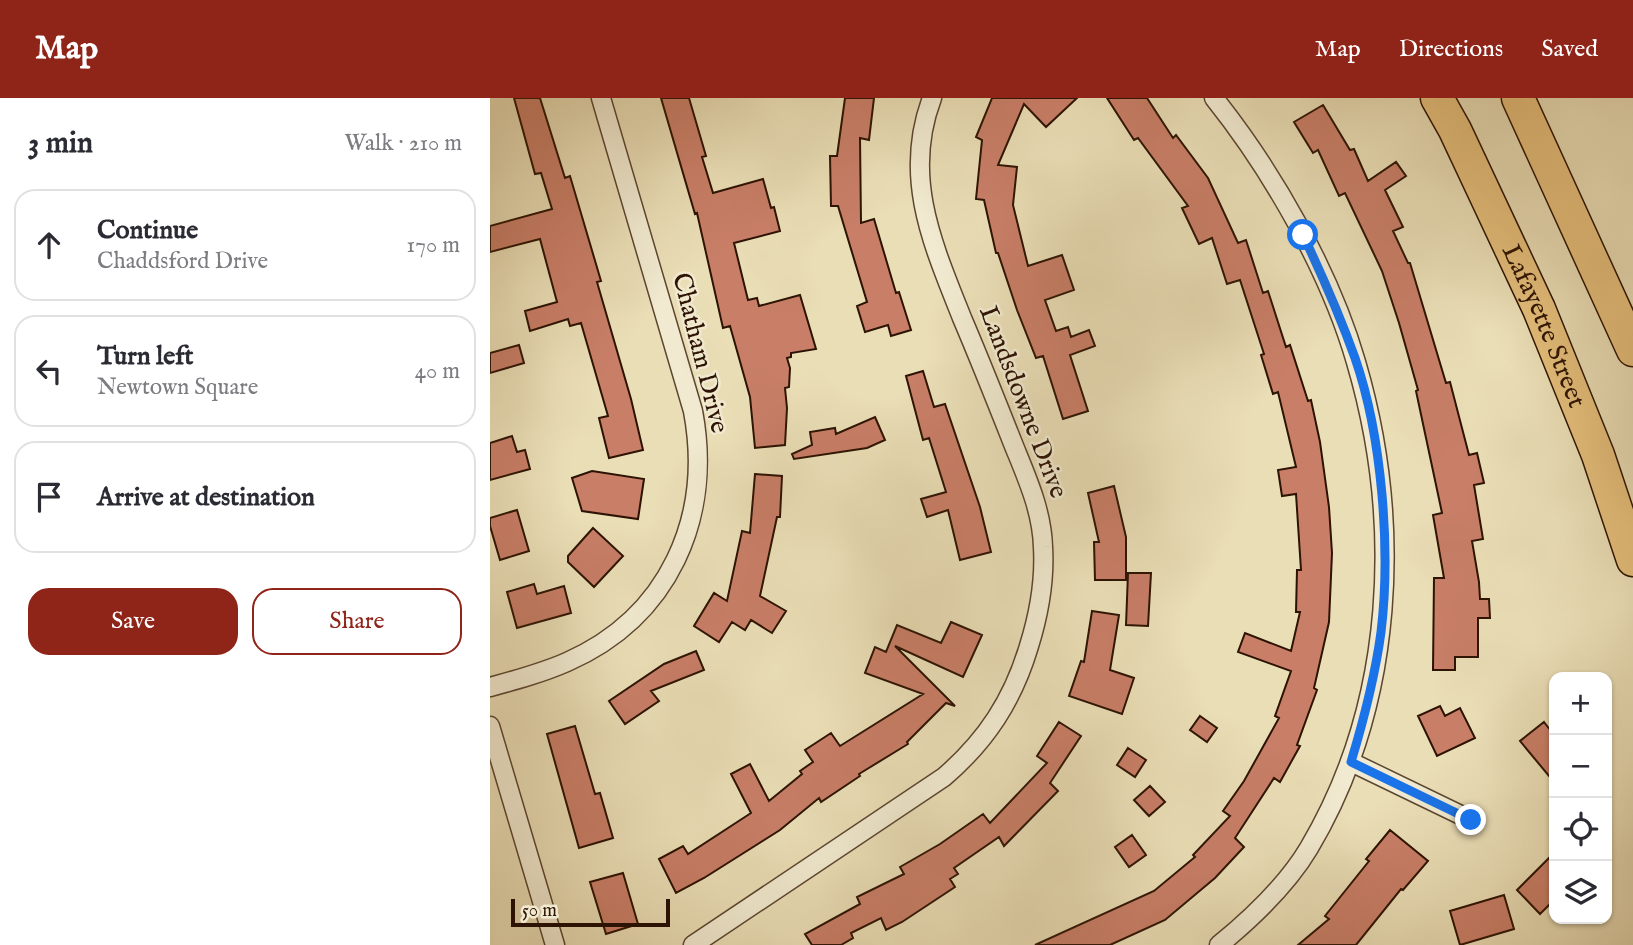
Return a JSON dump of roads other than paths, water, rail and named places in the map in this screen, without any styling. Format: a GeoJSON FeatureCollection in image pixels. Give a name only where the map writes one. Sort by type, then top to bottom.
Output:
{"type":"FeatureCollection","features":[{"type":"Feature","properties":{"kind":"highway","name":"Lafayette Street"},"geometry":{"type":"LineString","coordinates":[[1437,98],[1455,130],[1539,309],[1598,455],[1633,560]]}},
{"type":"Feature","properties":{"kind":"highway"},"geometry":{"type":"LineString","coordinates":[[1518,98],[1633,350]]}},
{"type":"Feature","properties":{"kind":"street","name":"Chatham Drive"},"geometry":{"type":"LineString","coordinates":[[490,687],[529,677],[568,662],[604,642],[632,621],[657,593],[673,564],[684,540],[698,486],[699,456],[692,411],[601,98]]}},
{"type":"Feature","properties":{"kind":"street","name":"Landsdowne Drive"},"geometry":{"type":"LineString","coordinates":[[692,945],[944,777],[964,760],[988,733],[1020,679],[1037,620],[1044,546],[1034,497],[939,260],[923,208],[919,166],[921,144],[932,98]]}},
{"type":"Feature","properties":{"kind":"street"},"geometry":{"type":"LineString","coordinates":[[1214,98],[1269,176],[1303,235],[1329,291],[1355,360],[1370,415],[1381,498],[1384,587],[1374,678],[1351,762],[1319,829],[1294,869],[1256,912],[1219,945]]}},
{"type":"Feature","properties":{"kind":"street"},"geometry":{"type":"LineString","coordinates":[[490,726],[555,945]]}},
{"type":"Feature","properties":{"kind":"street"},"geometry":{"type":"LineString","coordinates":[[1351,762],[1471,820]]}}]}
